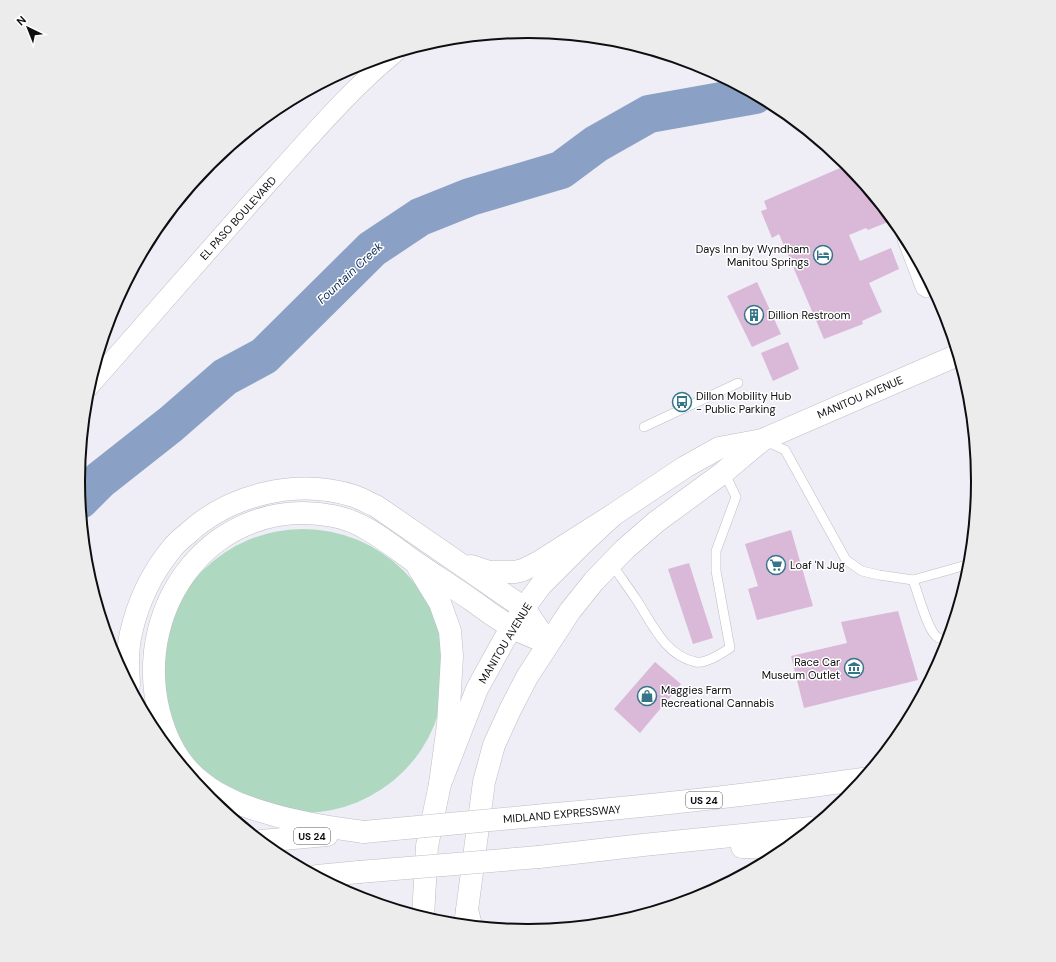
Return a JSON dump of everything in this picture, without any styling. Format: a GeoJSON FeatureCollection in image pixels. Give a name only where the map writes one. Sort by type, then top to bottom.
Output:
{"type":"FeatureCollection","features":[{"type":"Feature","properties":{"kind":"main road","name":"MANITOU AVENUE"},"geometry":{"type":"LineString","coordinates":[[422,911],[427,846],[440,784],[477,689],[512,627],[541,585],[613,515],[647,491],[719,448],[762,440],[953,357]]}},
{"type":"Feature","properties":{"kind":"main road","name":"MANITOU AVENUE"},"geometry":{"type":"LineString","coordinates":[[467,919],[484,782],[494,745],[527,677],[570,611],[594,581],[625,549],[656,522],[724,472],[762,440]]}},
{"type":"Feature","properties":{"kind":"main road"},"geometry":{"type":"LineString","coordinates":[[128,671],[131,634],[140,604],[155,572],[174,546],[197,525],[225,507],[249,498],[281,490],[306,488],[331,490],[354,496],[376,506],[524,608],[548,643]]}},
{"type":"Feature","properties":{"kind":"main road"},"geometry":{"type":"LineString","coordinates":[[168,738],[162,724],[156,701],[153,676],[158,629],[166,606],[178,584],[192,564],[211,546],[232,532],[255,521],[292,514],[312,514],[334,516],[359,525],[385,539],[414,561],[512,627],[548,643]]}},
{"type":"Feature","properties":{"kind":"main road"},"geometry":{"type":"LineString","coordinates":[[457,561],[489,572],[515,572],[538,562],[613,515]]}},
{"type":"Feature","properties":{"kind":"main road"},"geometry":{"type":"LineString","coordinates":[[414,561],[440,603],[450,631],[452,656],[448,726],[440,784]]}},
{"type":"Feature","properties":{"kind":"main road","name":"MIDLAND EXPRESSWAY"},"geometry":{"type":"LineString","coordinates":[[270,840],[665,804],[773,792],[854,780]]}},
{"type":"Feature","properties":{"kind":"main road"},"geometry":{"type":"LineString","coordinates":[[210,788],[226,798],[280,818],[310,825],[364,832]]}},
{"type":"Feature","properties":{"kind":"main road"},"geometry":{"type":"LineString","coordinates":[[326,875],[539,857],[802,829]]}},
{"type":"Feature","properties":{"kind":"main road"},"geometry":{"type":"LineString","coordinates":[[642,845],[776,848]]}},
{"type":"Feature","properties":{"kind":"street","name":"EL PASO BOULEVARD"},"geometry":{"type":"LineString","coordinates":[[98,377],[318,128],[348,97],[386,62]]}},
{"type":"Feature","properties":{"kind":"lane"},"geometry":{"type":"LineString","coordinates":[[906,251],[921,290],[926,293],[928,292]]}},
{"type":"Feature","properties":{"kind":"lane"},"geometry":{"type":"LineString","coordinates":[[644,427],[738,383]]}},
{"type":"Feature","properties":{"kind":"lane"},"geometry":{"type":"LineString","coordinates":[[762,440],[785,450],[846,560],[862,571],[913,580],[962,566]]}},
{"type":"Feature","properties":{"kind":"lane"},"geometry":{"type":"LineString","coordinates":[[611,564],[636,598],[660,638],[679,655],[698,662],[716,657],[730,648],[716,572],[716,551],[736,497],[724,472]]}},
{"type":"Feature","properties":{"kind":"lane"},"geometry":{"type":"LineString","coordinates":[[913,580],[930,629],[937,637],[942,638]]}},
{"type":"Feature","properties":{"kind":"green space"},"geometry":{"type":"Polygon","coordinates":[[[303,529],[344,535],[370,546],[393,561],[413,581],[428,604],[439,630],[445,671],[439,712],[428,738],[413,761],[393,781],[370,796],[344,807],[303,813],[262,807],[236,796],[213,781],[193,761],[178,738],[167,712],[161,671],[167,630],[178,604],[193,581],[213,561],[236,546],[262,535],[303,529]]]}},
{"type":"Feature","properties":{"kind":"building","name":"Days Inn by Wyndham Manitou Springs"},"geometry":{"type":"Polygon","coordinates":[[[839,166],[861,189],[887,222],[868,230],[866,228],[849,235],[860,261],[891,248],[899,269],[869,283],[882,312],[862,321],[863,324],[824,339],[779,234],[772,238],[761,211],[767,209],[764,201],[840,168],[839,166]]]}},
{"type":"Feature","properties":{"kind":"building","name":"Dillion Restroom"},"geometry":{"type":"Polygon","coordinates":[[[757,282],[781,334],[752,347],[727,296],[757,282]]]}},
{"type":"Feature","properties":{"kind":"building"},"geometry":{"type":"Polygon","coordinates":[[[788,342],[799,369],[773,381],[761,353],[788,342]]]}},
{"type":"Feature","properties":{"kind":"building","name":"Loaf 'N Jug"},"geometry":{"type":"Polygon","coordinates":[[[791,530],[813,606],[757,620],[748,589],[758,586],[745,544],[791,530]]]}},
{"type":"Feature","properties":{"kind":"building"},"geometry":{"type":"Polygon","coordinates":[[[689,563],[713,638],[693,644],[668,569],[689,563]]]}},
{"type":"Feature","properties":{"kind":"building","name":"Race Car Museum Outlet"},"geometry":{"type":"Polygon","coordinates":[[[898,611],[918,680],[804,708],[791,656],[847,643],[841,622],[898,611]]]}},
{"type":"Feature","properties":{"kind":"building","name":"Maggies Farm Recreational Cannabis"},"geometry":{"type":"Polygon","coordinates":[[[655,662],[681,684],[640,733],[614,709],[655,662]]]}},
{"type":"Feature","properties":{"kind":"waterway","name":"Fountain Creek"},"geometry":{"type":"LineString","coordinates":[[85,495],[100,480],[171,424],[225,377],[264,356],[372,249],[420,217],[470,197],[561,170],[596,144],[649,114],[748,96]]}},
{"type":"Feature","properties":{"kind":"place","name":"Days Inn by Wyndham Manitou Springs"},"geometry":{"type":"Point","coordinates":[823,255]}},
{"type":"Feature","properties":{"kind":"place","name":"Dillion Restroom"},"geometry":{"type":"Point","coordinates":[754,315]}},
{"type":"Feature","properties":{"kind":"place","name":"Dillon Mobility Hub - Public Parking"},"geometry":{"type":"Point","coordinates":[682,402]}},
{"type":"Feature","properties":{"kind":"place","name":"Loaf 'N Jug"},"geometry":{"type":"Point","coordinates":[776,565]}},
{"type":"Feature","properties":{"kind":"place","name":"Race Car Museum Outlet"},"geometry":{"type":"Point","coordinates":[854,668]}},
{"type":"Feature","properties":{"kind":"place","name":"Maggies Farm Recreational Cannabis"},"geometry":{"type":"Point","coordinates":[647,696]}}]}
